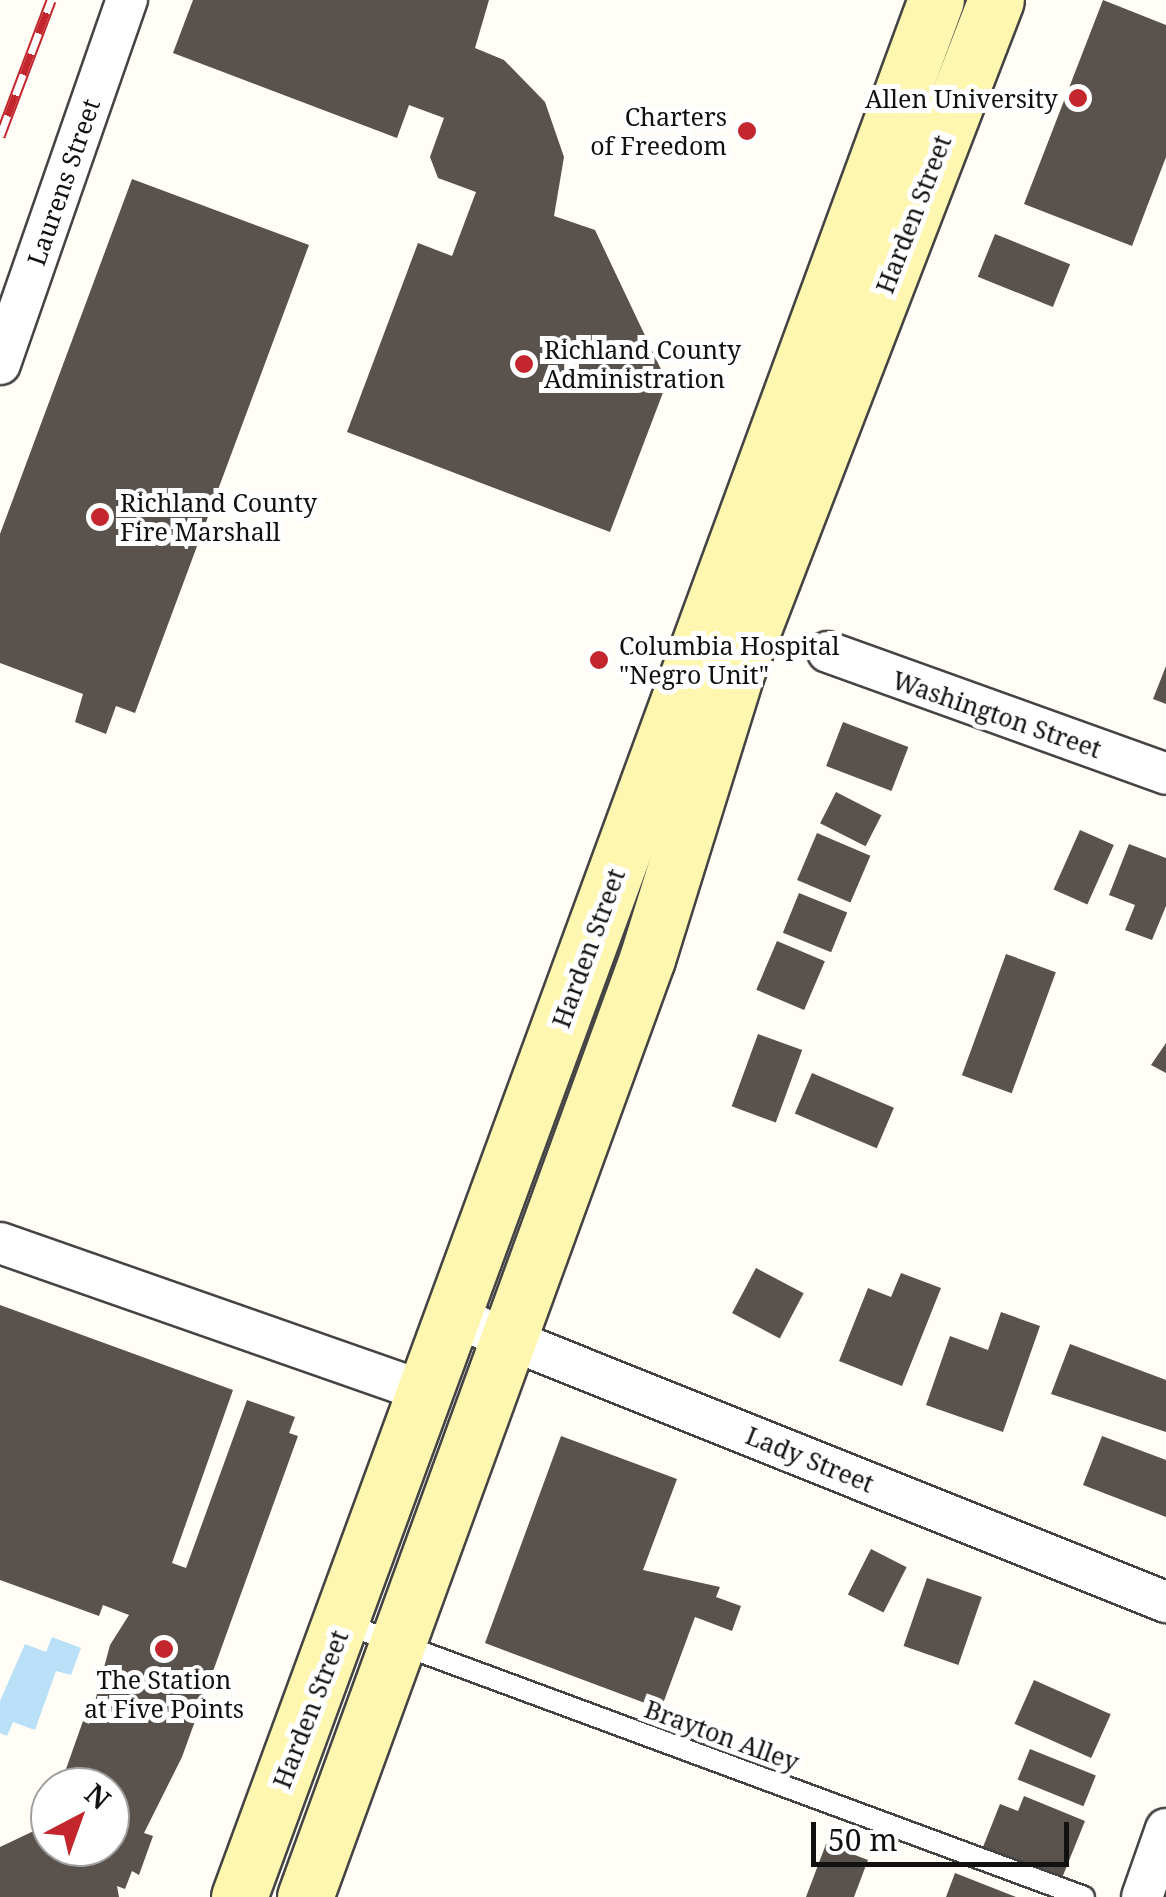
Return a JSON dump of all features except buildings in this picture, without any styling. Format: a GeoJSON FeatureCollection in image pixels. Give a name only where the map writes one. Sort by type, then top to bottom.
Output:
{"type":"FeatureCollection","features":[{"type":"Feature","properties":{"kind":"main road","name":"Harden Street"},"geometry":{"type":"LineString","coordinates":[[240,1897],[429,1393],[936,0]]}},
{"type":"Feature","properties":{"kind":"main road","name":"Harden Street"},"geometry":{"type":"LineString","coordinates":[[305,1897],[646,959],[736,673],[996,0]]}},
{"type":"Feature","properties":{"kind":"street","name":"Laurens Street"},"geometry":{"type":"LineString","coordinates":[[0,364],[127,0]]}},
{"type":"Feature","properties":{"kind":"street","name":"Washington Street"},"geometry":{"type":"LineString","coordinates":[[828,652],[1166,774]]}},
{"type":"Feature","properties":{"kind":"street"},"geometry":{"type":"LineString","coordinates":[[0,1244],[429,1393]]}},
{"type":"Feature","properties":{"kind":"street","name":"Lady Street"},"geometry":{"type":"LineString","coordinates":[[454,1317],[1166,1602]]}},
{"type":"Feature","properties":{"kind":"street"},"geometry":{"type":"LineString","coordinates":[[1142,1897],[1166,1828]]}},
{"type":"Feature","properties":{"kind":"lane","name":"Brayton Alley"},"geometry":{"type":"LineString","coordinates":[[342,1622],[1084,1897]]}},
{"type":"Feature","properties":{"kind":"water"},"geometry":{"type":"Polygon","coordinates":[[[52,1637],[81,1648],[71,1675],[56,1671],[35,1730],[13,1722],[7,1736],[0,1733],[0,1701],[25,1644],[46,1652],[52,1637]]]}},
{"type":"Feature","properties":{"kind":"railway"},"geometry":{"type":"LineString","coordinates":[[0,136],[51,0]]}},
{"type":"Feature","properties":{"kind":"place","name":"Allen University"},"geometry":{"type":"Point","coordinates":[1078,98]}},
{"type":"Feature","properties":{"kind":"place","name":"Charters of Freedom"},"geometry":{"type":"Point","coordinates":[747,131]}},
{"type":"Feature","properties":{"kind":"place","name":"Richland County Administration"},"geometry":{"type":"Point","coordinates":[524,364]}},
{"type":"Feature","properties":{"kind":"place","name":"Richland County Fire Marshall"},"geometry":{"type":"Point","coordinates":[100,517]}},
{"type":"Feature","properties":{"kind":"place","name":"Columbia Hospital \"Negro Unit\""},"geometry":{"type":"Point","coordinates":[599,660]}},
{"type":"Feature","properties":{"kind":"place","name":"The Station at Five Points"},"geometry":{"type":"Point","coordinates":[164,1649]}}]}
